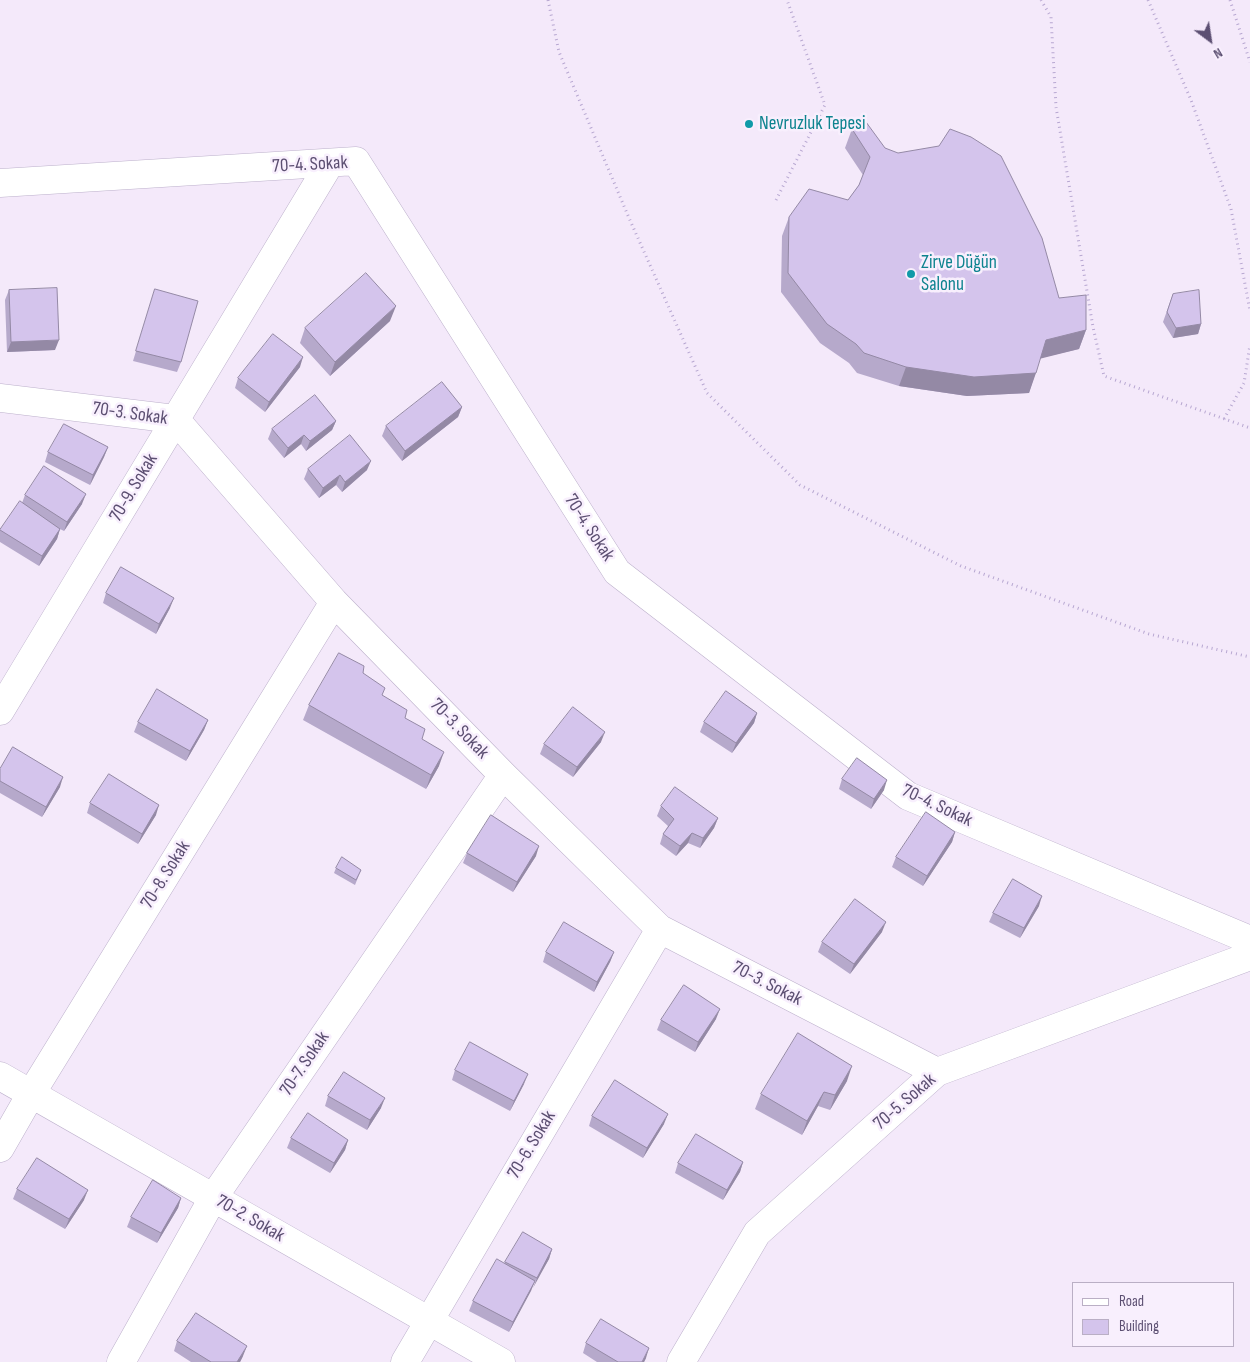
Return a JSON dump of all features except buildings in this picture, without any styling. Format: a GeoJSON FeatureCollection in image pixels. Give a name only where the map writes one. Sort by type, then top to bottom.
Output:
{"type":"FeatureCollection","features":[{"type":"Feature","properties":{"kind":"street","name":"70-4. Sokak"},"geometry":{"type":"LineString","coordinates":[[0,183],[356,162],[617,572],[908,796],[1250,940]]}},
{"type":"Feature","properties":{"kind":"street","name":"70-9. Sokak"},"geometry":{"type":"LineString","coordinates":[[0,710],[330,163]]}},
{"type":"Feature","properties":{"kind":"street","name":"70-3. Sokak"},"geometry":{"type":"LineString","coordinates":[[0,398],[175,419],[334,602],[660,929],[937,1072]]}},
{"type":"Feature","properties":{"kind":"street","name":"70-8. Sokak"},"geometry":{"type":"LineString","coordinates":[[0,1148],[31,1094],[334,602]]}},
{"type":"Feature","properties":{"kind":"street","name":"70-7. Sokak"},"geometry":{"type":"LineString","coordinates":[[122,1362],[213,1198],[504,774]]}},
{"type":"Feature","properties":{"kind":"street","name":"70-6. Sokak"},"geometry":{"type":"LineString","coordinates":[[405,1362],[660,929]]}},
{"type":"Feature","properties":{"kind":"street","name":"70-5. Sokak"},"geometry":{"type":"LineString","coordinates":[[681,1362],[757,1233],[937,1072],[1250,956]]}},
{"type":"Feature","properties":{"kind":"street","name":"70-2. Sokak"},"geometry":{"type":"LineString","coordinates":[[0,1076],[500,1362]]}},
{"type":"Feature","properties":{"kind":"path"},"geometry":{"type":"LineString","coordinates":[[548,0],[559,52],[707,393],[800,485],[961,566],[1149,634],[1250,657]]}},
{"type":"Feature","properties":{"kind":"path"},"geometry":{"type":"LineString","coordinates":[[776,200],[825,106],[787,0]]}},
{"type":"Feature","properties":{"kind":"path"},"geometry":{"type":"LineString","coordinates":[[1041,0],[1051,17],[1057,116],[1093,327],[1104,376],[1250,428]]}},
{"type":"Feature","properties":{"kind":"path"},"geometry":{"type":"LineString","coordinates":[[1148,0],[1191,100],[1232,209],[1250,311]]}},
{"type":"Feature","properties":{"kind":"path"},"geometry":{"type":"LineString","coordinates":[[1230,0],[1250,62]]}},
{"type":"Feature","properties":{"kind":"path"},"geometry":{"type":"LineString","coordinates":[[1224,419],[1244,383],[1250,345]]}},
{"type":"Feature","properties":{"kind":"place","name":"Nevruzluk Tepesi"},"geometry":{"type":"Point","coordinates":[749,124]}},
{"type":"Feature","properties":{"kind":"place","name":"Zirve Düğün Salonu"},"geometry":{"type":"Point","coordinates":[911,274]}}]}
